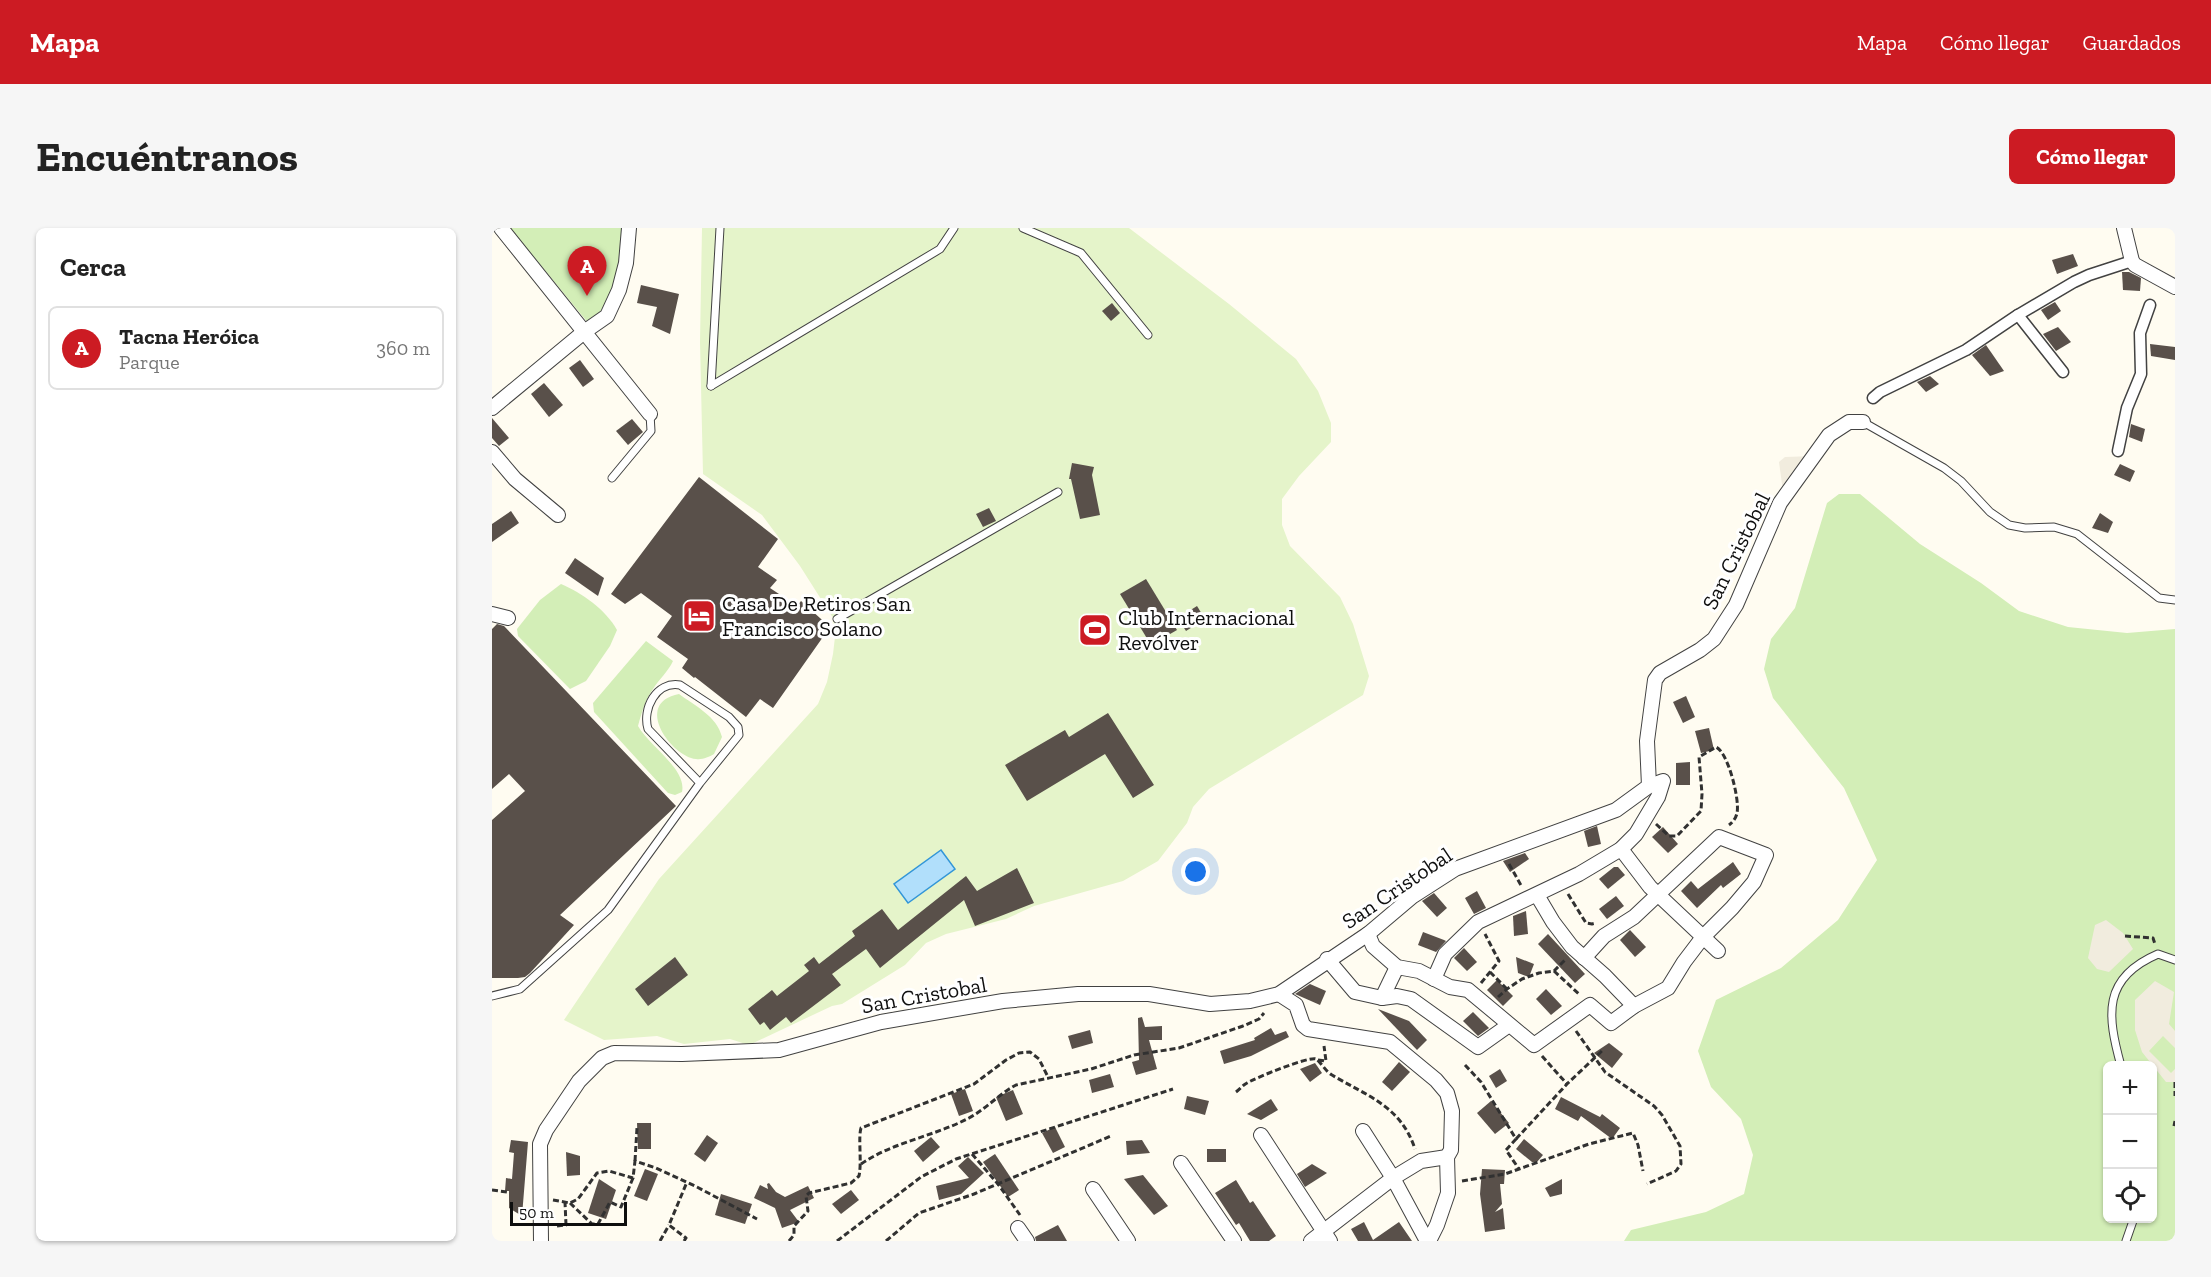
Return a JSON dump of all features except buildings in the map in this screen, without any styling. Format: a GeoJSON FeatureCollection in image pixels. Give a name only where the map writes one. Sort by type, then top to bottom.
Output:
{"type":"FeatureCollection","features":[{"type":"Feature","properties":{"kind":"street"},"geometry":{"type":"LineString","coordinates":[[501,228],[650,414]]}},
{"type":"Feature","properties":{"kind":"street"},"geometry":{"type":"LineString","coordinates":[[492,408],[584,332],[607,316],[619,290],[626,263],[629,228]]}},
{"type":"Feature","properties":{"kind":"street"},"geometry":{"type":"LineString","coordinates":[[2124,228],[2135,265],[2175,287]]}},
{"type":"Feature","properties":{"kind":"street"},"geometry":{"type":"LineString","coordinates":[[1873,398],[1880,392],[1966,351],[2018,315],[2089,275],[2132,261]]}},
{"type":"Feature","properties":{"kind":"street"},"geometry":{"type":"LineString","coordinates":[[2118,451],[2127,408],[2141,374],[2140,333],[2150,305]]}},
{"type":"Feature","properties":{"kind":"street"},"geometry":{"type":"LineString","coordinates":[[2018,315],[2063,372]]}},
{"type":"Feature","properties":{"kind":"street","name":"San Cristobal"},"geometry":{"type":"LineString","coordinates":[[540,1197],[540,1144],[546,1130],[579,1081],[602,1058],[614,1053],[682,1054],[779,1050],[881,1022],[1003,1002],[1078,994],[1149,994],[1210,1004],[1250,1001],[1279,994],[1368,934],[1413,896],[1455,869],[1616,810],[1649,786],[1647,741],[1655,680],[1660,673],[1700,650],[1714,639],[1736,605],[1780,503],[1829,435],[1849,422],[1863,422]]}},
{"type":"Feature","properties":{"kind":"street"},"geometry":{"type":"LineString","coordinates":[[492,452],[515,479],[558,515]]}},
{"type":"Feature","properties":{"kind":"street"},"geometry":{"type":"LineString","coordinates":[[492,614],[508,618]]}},
{"type":"Feature","properties":{"kind":"street"},"geometry":{"type":"LineString","coordinates":[[1434,979],[1445,954],[1478,922],[1568,880],[1621,849],[1636,834],[1658,797],[1663,781],[1649,786]]}},
{"type":"Feature","properties":{"kind":"street"},"geometry":{"type":"LineString","coordinates":[[1368,934],[1373,946],[1397,967],[1419,971],[1450,987],[1468,990],[1534,1045],[1590,1005],[1611,1023],[1634,1006],[1668,988],[1703,937],[1754,882],[1766,855],[1719,837],[1634,917],[1580,954]]}},
{"type":"Feature","properties":{"kind":"street"},"geometry":{"type":"LineString","coordinates":[[1621,849],[1650,887],[1718,951]]}},
{"type":"Feature","properties":{"kind":"street"},"geometry":{"type":"LineString","coordinates":[[1533,897],[1580,954],[1634,1006]]}},
{"type":"Feature","properties":{"kind":"street"},"geometry":{"type":"LineString","coordinates":[[1328,960],[1355,992],[1382,998],[1397,996],[1411,999],[1478,1047],[1493,1034],[1509,1025]]}},
{"type":"Feature","properties":{"kind":"street"},"geometry":{"type":"LineString","coordinates":[[1382,998],[1397,967]]}},
{"type":"Feature","properties":{"kind":"street"},"geometry":{"type":"LineString","coordinates":[[1279,994],[1296,1005],[1308,1029],[1390,1042],[1436,1080],[1448,1093],[1451,1102],[1450,1150],[1447,1157],[1449,1184],[1444,1208],[1428,1241]]}},
{"type":"Feature","properties":{"kind":"street"},"geometry":{"type":"LineString","coordinates":[[1364,1131],[1428,1241]]}},
{"type":"Feature","properties":{"kind":"street"},"geometry":{"type":"LineString","coordinates":[[1261,1135],[1327,1237]]}},
{"type":"Feature","properties":{"kind":"street"},"geometry":{"type":"LineString","coordinates":[[1311,1241],[1327,1237],[1393,1178],[1419,1162],[1447,1157]]}},
{"type":"Feature","properties":{"kind":"street"},"geometry":{"type":"LineString","coordinates":[[1181,1162],[1234,1241]]}},
{"type":"Feature","properties":{"kind":"street"},"geometry":{"type":"LineString","coordinates":[[1093,1189],[1128,1241]]}},
{"type":"Feature","properties":{"kind":"street"},"geometry":{"type":"LineString","coordinates":[[540,1197],[541,1241]]}},
{"type":"Feature","properties":{"kind":"street"},"geometry":{"type":"LineString","coordinates":[[1019,1222],[1027,1241]]}},
{"type":"Feature","properties":{"kind":"lane"},"geometry":{"type":"LineString","coordinates":[[720,228],[711,386],[940,249],[954,228]]}},
{"type":"Feature","properties":{"kind":"lane"},"geometry":{"type":"LineString","coordinates":[[1023,228],[1081,253],[1149,335]]}},
{"type":"Feature","properties":{"kind":"lane"},"geometry":{"type":"LineString","coordinates":[[612,478],[651,431],[650,414]]}},
{"type":"Feature","properties":{"kind":"lane","name":"San Cristobal"},"geometry":{"type":"LineString","coordinates":[[1863,422],[1944,468],[1961,481],[1990,512],[2009,525],[2025,528],[2054,527],[2077,534],[2159,598],[2175,600]]}},
{"type":"Feature","properties":{"kind":"lane"},"geometry":{"type":"LineString","coordinates":[[837,619],[1058,492]]}},
{"type":"Feature","properties":{"kind":"lane"},"geometry":{"type":"LineString","coordinates":[[492,996],[520,989],[608,910],[700,783],[739,735],[738,727],[729,717],[680,685],[673,684],[657,693],[647,708],[645,720],[648,729],[700,783]]}},
{"type":"Feature","properties":{"kind":"lane"},"geometry":{"type":"LineString","coordinates":[[2120,1061],[2110,1019],[2113,995],[2119,983],[2142,961],[2158,954],[2175,960]]}},
{"type":"Feature","properties":{"kind":"lane"},"geometry":{"type":"LineString","coordinates":[[2126,1241],[2132,1223]]}},
{"type":"Feature","properties":{"kind":"path"},"geometry":{"type":"LineString","coordinates":[[1652,821],[1669,836],[1677,836],[1701,811],[1700,757],[1716,747],[1721,749],[1728,760],[1737,808],[1734,820],[1719,837]]}},
{"type":"Feature","properties":{"kind":"path"},"geometry":{"type":"LineString","coordinates":[[1501,851],[1533,897]]}},
{"type":"Feature","properties":{"kind":"path"},"geometry":{"type":"LineString","coordinates":[[1568,880],[1565,890],[1586,923],[1599,922]]}},
{"type":"Feature","properties":{"kind":"path"},"geometry":{"type":"LineString","coordinates":[[1473,994],[1499,960],[1478,922]]}},
{"type":"Feature","properties":{"kind":"path"},"geometry":{"type":"LineString","coordinates":[[2125,936],[2153,938],[2158,954]]}},
{"type":"Feature","properties":{"kind":"path"},"geometry":{"type":"LineString","coordinates":[[1488,1007],[1507,988],[1522,979],[1554,971],[1580,954]]}},
{"type":"Feature","properties":{"kind":"path"},"geometry":{"type":"LineString","coordinates":[[1554,971],[1590,1005]]}},
{"type":"Feature","properties":{"kind":"path"},"geometry":{"type":"LineString","coordinates":[[1490,972],[1507,988]]}},
{"type":"Feature","properties":{"kind":"path"},"geometry":{"type":"LineString","coordinates":[[861,1164],[876,1154],[969,1118],[1016,1085],[1091,1070],[1134,1055],[1179,1048],[1243,1026],[1258,1019],[1279,994]]}},
{"type":"Feature","properties":{"kind":"path"},"geometry":{"type":"LineString","coordinates":[[1569,1021],[1605,1072],[1654,1106],[1662,1115],[1680,1146],[1681,1164],[1676,1171],[1647,1184]]}},
{"type":"Feature","properties":{"kind":"path"},"geometry":{"type":"LineString","coordinates":[[1236,1092],[1247,1083],[1298,1063],[1313,1059],[1326,1061],[1323,1032]]}},
{"type":"Feature","properties":{"kind":"path"},"geometry":{"type":"LineString","coordinates":[[1534,1045],[1546,1062],[1567,1084]]}},
{"type":"Feature","properties":{"kind":"path"},"geometry":{"type":"LineString","coordinates":[[1519,1169],[1506,1150],[1567,1084],[1604,1049]]}},
{"type":"Feature","properties":{"kind":"path"},"geometry":{"type":"LineString","coordinates":[[789,1241],[794,1235],[794,1226],[808,1211],[806,1196],[809,1193],[850,1183],[859,1176],[861,1128],[974,1084],[1019,1053],[1030,1052],[1039,1059],[1049,1079]]}},
{"type":"Feature","properties":{"kind":"path"},"geometry":{"type":"LineString","coordinates":[[1317,1060],[1329,1074],[1390,1109],[1403,1122],[1419,1162]]}},
{"type":"Feature","properties":{"kind":"path"},"geometry":{"type":"LineString","coordinates":[[1465,1065],[1481,1082],[1516,1139]]}},
{"type":"Feature","properties":{"kind":"path"},"geometry":{"type":"LineString","coordinates":[[2175,1082],[2175,1096]]}},
{"type":"Feature","properties":{"kind":"path"},"geometry":{"type":"LineString","coordinates":[[837,1241],[921,1177],[956,1159],[1173,1089]]}},
{"type":"Feature","properties":{"kind":"path"},"geometry":{"type":"LineString","coordinates":[[2174,1126],[2175,1121]]}},
{"type":"Feature","properties":{"kind":"path"},"geometry":{"type":"LineString","coordinates":[[540,1197],[568,1203],[592,1224],[598,1224],[610,1202],[621,1208],[633,1178],[637,1128]]}},
{"type":"Feature","properties":{"kind":"path"},"geometry":{"type":"LineString","coordinates":[[1449,1184],[1505,1174],[1589,1144],[1633,1133],[1643,1171]]}},
{"type":"Feature","properties":{"kind":"path"},"geometry":{"type":"LineString","coordinates":[[886,1241],[920,1213],[974,1194],[1111,1136]]}},
{"type":"Feature","properties":{"kind":"path"},"geometry":{"type":"LineString","coordinates":[[972,1154],[998,1184],[1019,1222]]}},
{"type":"Feature","properties":{"kind":"path"},"geometry":{"type":"LineString","coordinates":[[634,1161],[687,1182],[757,1219]]}},
{"type":"Feature","properties":{"kind":"path"},"geometry":{"type":"LineString","coordinates":[[568,1203],[578,1199],[597,1173],[609,1171],[633,1178]]}},
{"type":"Feature","properties":{"kind":"path"},"geometry":{"type":"LineString","coordinates":[[660,1241],[687,1182]]}},
{"type":"Feature","properties":{"kind":"path"},"geometry":{"type":"LineString","coordinates":[[492,1190],[507,1192]]}},
{"type":"Feature","properties":{"kind":"path"},"geometry":{"type":"LineString","coordinates":[[557,1226],[566,1225],[568,1203]]}},
{"type":"Feature","properties":{"kind":"path"},"geometry":{"type":"LineString","coordinates":[[669,1225],[686,1238],[684,1241]]}},
{"type":"Feature","properties":{"kind":"green space"},"geometry":{"type":"Polygon","coordinates":[[[510,228],[621,228],[621,254],[616,280],[605,304],[589,324],[510,228]]]}},
{"type":"Feature","properties":{"kind":"green space","name":"Club Internacional Revólver"},"geometry":{"type":"Polygon","coordinates":[[[702,228],[1129,228],[1229,304],[1296,359],[1318,391],[1331,423],[1331,442],[1299,476],[1282,499],[1282,525],[1290,546],[1340,597],[1353,624],[1369,676],[1363,695],[1209,789],[1193,807],[1187,823],[1158,861],[1123,881],[1034,906],[1006,919],[946,934],[926,943],[905,965],[842,1004],[832,1006],[749,1045],[730,1039],[684,1044],[657,1036],[604,1040],[564,1020],[659,879],[818,704],[827,682],[833,654],[835,637],[833,618],[800,566],[762,515],[703,474],[700,342],[702,228]]]}},
{"type":"Feature","properties":{"kind":"green space"},"geometry":{"type":"Polygon","coordinates":[[[1839,494],[1860,494],[1920,544],[1981,583],[2019,611],[2068,627],[2127,633],[2175,629],[2175,1241],[1624,1241],[1631,1230],[1706,1212],[1744,1194],[1753,1155],[1741,1119],[1711,1087],[1698,1051],[1716,1000],[1781,968],[1838,920],[1877,860],[1844,788],[1773,698],[1764,669],[1771,639],[1795,608],[1827,503],[1839,494]]]}},
{"type":"Feature","properties":{"kind":"green space"},"geometry":{"type":"Polygon","coordinates":[[[561,584],[592,602],[617,630],[610,646],[586,681],[570,689],[518,636],[517,629],[540,600],[561,584]]]}},
{"type":"Feature","properties":{"kind":"green space"},"geometry":{"type":"Polygon","coordinates":[[[646,641],[673,661],[648,697],[638,726],[679,775],[682,792],[675,795],[668,793],[594,712],[593,703],[646,641]]]}},
{"type":"Feature","properties":{"kind":"green space"},"geometry":{"type":"Polygon","coordinates":[[[679,694],[705,712],[715,723],[722,737],[714,754],[698,759],[686,756],[668,740],[661,729],[657,718],[658,708],[665,699],[679,694]]]}},
{"type":"Feature","properties":{"kind":"shaded area"},"geometry":{"type":"Polygon","coordinates":[[[1814,456],[1784,499],[1779,462],[1785,457],[1814,456]]]}},
{"type":"Feature","properties":{"kind":"shaded area"},"geometry":{"type":"Polygon","coordinates":[[[2106,920],[2123,933],[2133,949],[2109,972],[2097,969],[2088,958],[2095,925],[2106,920]]]}},
{"type":"Feature","properties":{"kind":"shaded area"},"geometry":{"type":"Polygon","coordinates":[[[2155,981],[2174,992],[2169,1024],[2175,1031],[2175,1048],[2163,1036],[2149,1051],[2171,1073],[2175,1069],[2175,1082],[2166,1082],[2157,1071],[2157,1061],[2149,1061],[2142,1052],[2135,1030],[2135,1000],[2155,981]]]}},
{"type":"Feature","properties":{"kind":"water"},"geometry":{"type":"Polygon","coordinates":[[[941,850],[955,869],[908,903],[894,884],[941,850]]]}},
{"type":"Feature","properties":{"kind":"place","name":"Tacna Heróica"},"geometry":{"type":"Point","coordinates":[587,296]}},
{"type":"Feature","properties":{"kind":"place","name":"Casa De Retiros San Francisco Solano"},"geometry":{"type":"Point","coordinates":[699,616]}},
{"type":"Feature","properties":{"kind":"place","name":"Club Internacional Revólver"},"geometry":{"type":"Point","coordinates":[1095,630]}}]}
